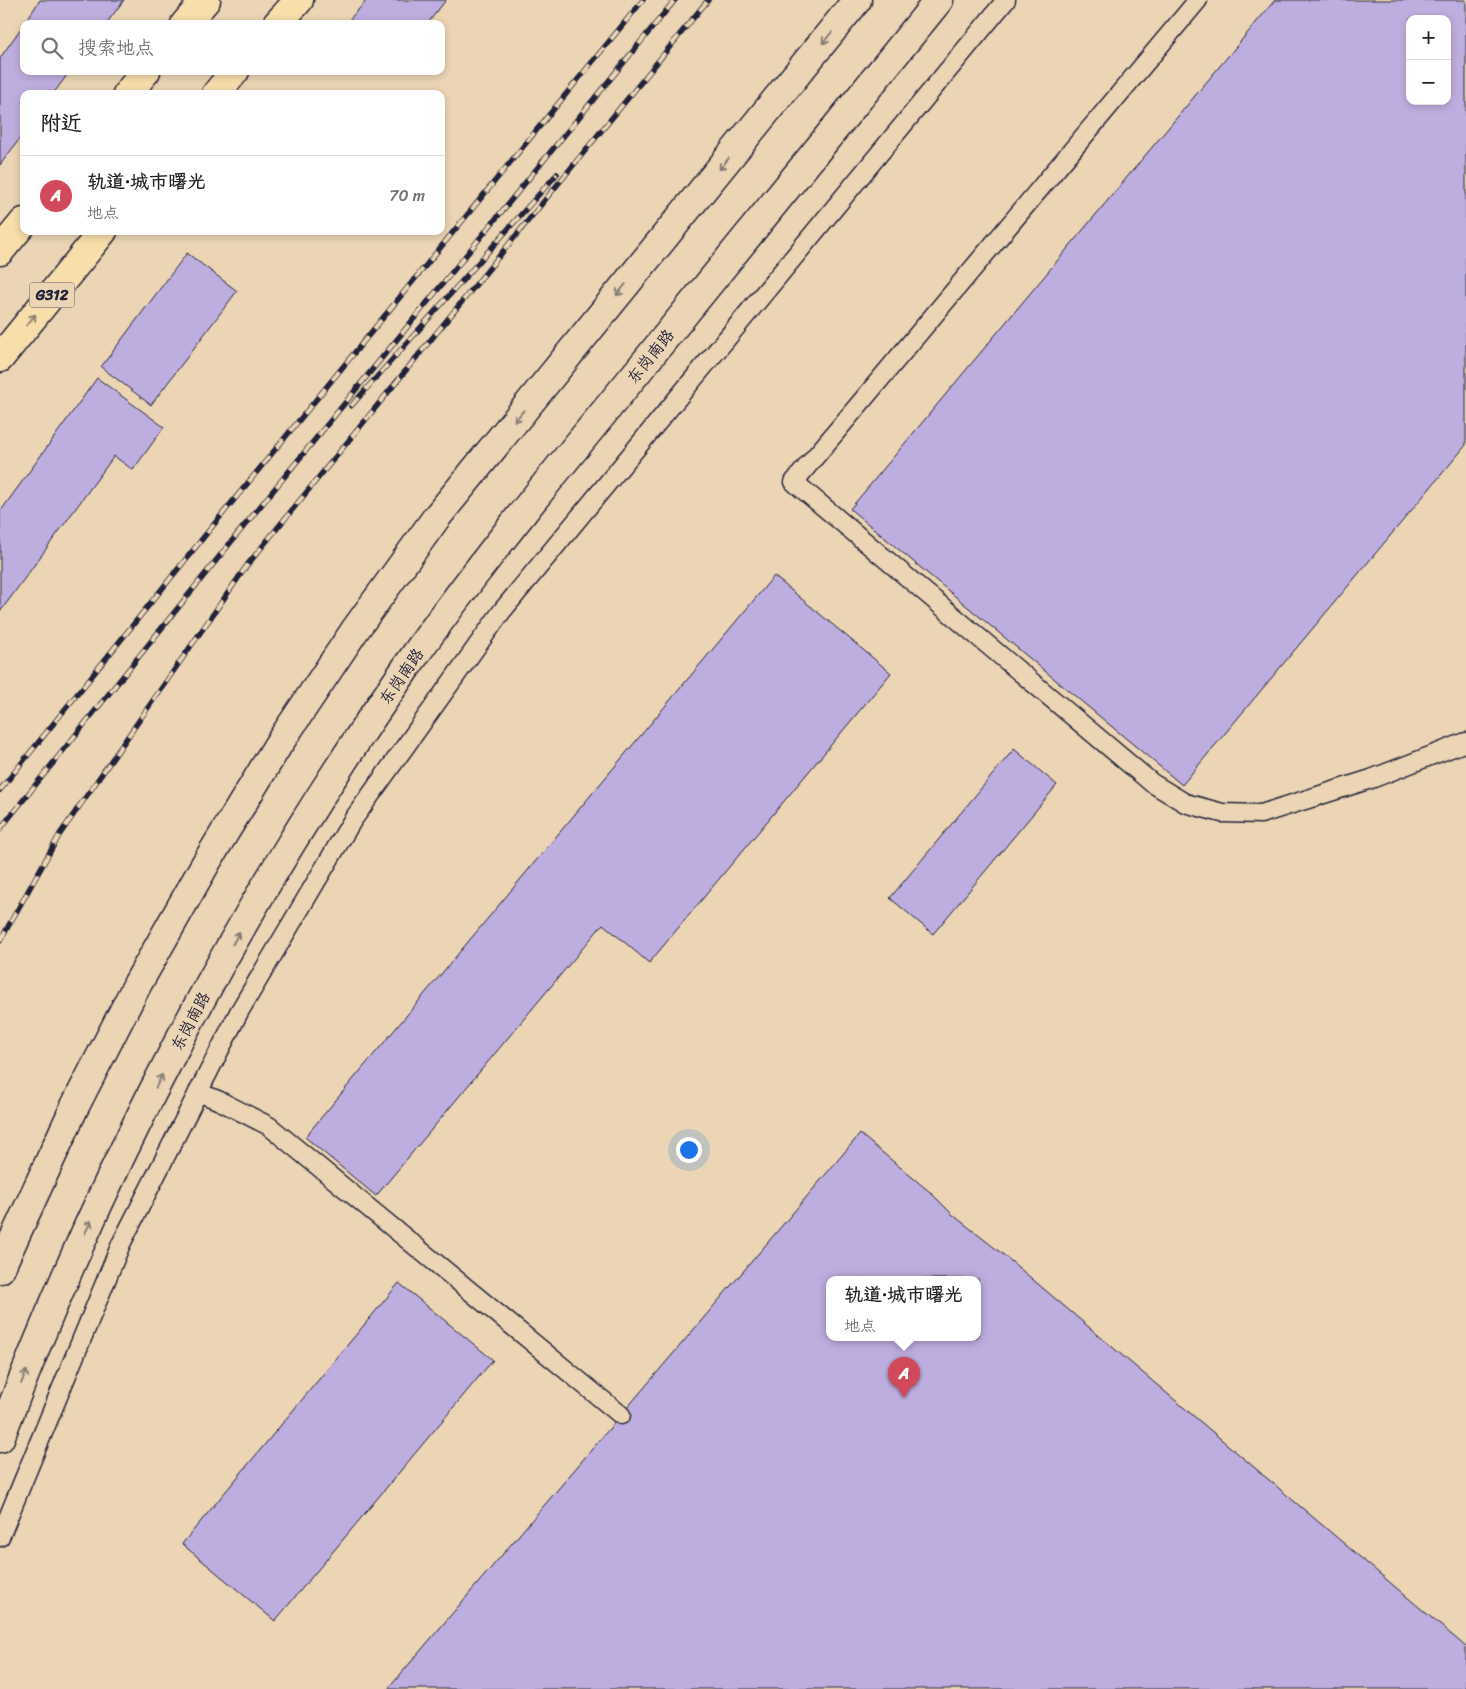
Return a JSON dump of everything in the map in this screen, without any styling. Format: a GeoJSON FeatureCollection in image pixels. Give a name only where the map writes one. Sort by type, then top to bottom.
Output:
{"type":"FeatureCollection","features":[{"type":"Feature","properties":{"kind":"highway"},"geometry":{"type":"LineString","coordinates":[[188,20],[206,0]]}},
{"type":"Feature","properties":{"kind":"highway"},"geometry":{"type":"LineString","coordinates":[[281,20],[299,0]]}},
{"type":"Feature","properties":{"kind":"highway"},"geometry":{"type":"LineString","coordinates":[[130,90],[143,75]]}},
{"type":"Feature","properties":{"kind":"highway"},"geometry":{"type":"LineString","coordinates":[[219,90],[232,75]]}},
{"type":"Feature","properties":{"kind":"highway"},"geometry":{"type":"LineString","coordinates":[[0,251],[20,227]]}},
{"type":"Feature","properties":{"kind":"highway","name":"G312"},"geometry":{"type":"LineString","coordinates":[[0,358],[100,235]]}},
{"type":"Feature","properties":{"kind":"street"},"geometry":{"type":"LineString","coordinates":[[0,1269],[74,1106],[138,983],[206,863],[268,762],[349,638],[436,518],[857,0]]}},
{"type":"Feature","properties":{"kind":"street","name":"东岗南路"},"geometry":{"type":"LineString","coordinates":[[0,1438],[21,1382],[74,1257],[132,1134],[194,1013],[236,937],[332,779],[407,666],[487,556],[939,0]]}},
{"type":"Feature","properties":{"kind":"lane"},"geometry":{"type":"LineString","coordinates":[[0,1537],[122,1244],[239,1012],[352,821],[502,611],[1006,0]]}},
{"type":"Feature","properties":{"kind":"lane"},"geometry":{"type":"LineString","coordinates":[[1198,0],[794,482],[1152,783],[1185,803],[1222,813],[1261,814],[1371,779],[1466,742]]}},
{"type":"Feature","properties":{"kind":"lane"},"geometry":{"type":"LineString","coordinates":[[198,1092],[220,1101],[268,1126],[621,1415]]}},
{"type":"Feature","properties":{"kind":"building"},"geometry":{"type":"Polygon","coordinates":[[[40,0],[124,0],[109,20],[27,20],[40,0]]]}},
{"type":"Feature","properties":{"kind":"building"},"geometry":{"type":"Polygon","coordinates":[[[367,0],[446,0],[430,20],[349,20],[367,0]]]}},
{"type":"Feature","properties":{"kind":"building"},"geometry":{"type":"Polygon","coordinates":[[[1275,0],[1466,0],[1466,445],[1182,785],[850,509],[1275,0]]]}},
{"type":"Feature","properties":{"kind":"building"},"geometry":{"type":"Polygon","coordinates":[[[20,30],[20,75],[67,75],[56,90],[20,90],[20,138],[0,165],[0,58],[20,30]]]}},
{"type":"Feature","properties":{"kind":"building"},"geometry":{"type":"Polygon","coordinates":[[[187,253],[237,291],[151,405],[101,367],[187,253]]]}},
{"type":"Feature","properties":{"kind":"building"},"geometry":{"type":"Polygon","coordinates":[[[97,378],[164,427],[133,470],[114,456],[0,612],[0,512],[97,378]]]}},
{"type":"Feature","properties":{"kind":"building"},"geometry":{"type":"Polygon","coordinates":[[[774,576],[891,673],[649,963],[603,924],[376,1196],[305,1137],[774,576]]]}},
{"type":"Feature","properties":{"kind":"building"},"geometry":{"type":"Polygon","coordinates":[[[1014,749],[1057,785],[933,934],[890,898],[1014,749]]]}},
{"type":"Feature","properties":{"kind":"building"},"geometry":{"type":"Polygon","coordinates":[[[860,1134],[930,1192],[953,1215],[1005,1256],[1466,1647],[1466,1689],[388,1689],[860,1134]]]}},
{"type":"Feature","properties":{"kind":"building"},"geometry":{"type":"Polygon","coordinates":[[[399,1283],[493,1360],[275,1621],[182,1544],[399,1283]]]}},
{"type":"Feature","properties":{"kind":"railway"},"geometry":{"type":"LineString","coordinates":[[0,790],[211,528],[643,0]]}},
{"type":"Feature","properties":{"kind":"railway"},"geometry":{"type":"LineString","coordinates":[[0,829],[231,542],[675,0]]}},
{"type":"Feature","properties":{"kind":"railway"},"geometry":{"type":"LineString","coordinates":[[0,941],[60,834],[248,564],[708,0]]}},
{"type":"Feature","properties":{"kind":"railway"},"geometry":{"type":"LineString","coordinates":[[351,406],[557,174]]}},
{"type":"Feature","properties":{"kind":"place","name":"轨道·城市曙光"},"geometry":{"type":"Point","coordinates":[904,1398]}}]}
